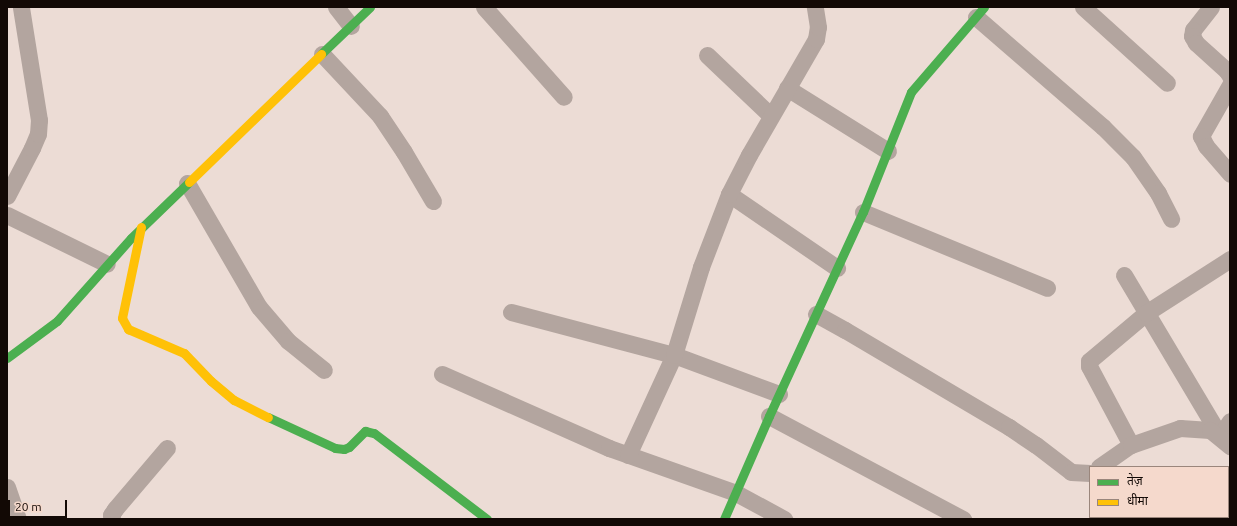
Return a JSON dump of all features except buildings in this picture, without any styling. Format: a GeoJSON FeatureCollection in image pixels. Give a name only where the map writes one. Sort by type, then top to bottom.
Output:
{"type":"FeatureCollection","features":[{"type":"Feature","properties":{"kind":"street"},"geometry":{"type":"LineString","coordinates":[[7,196],[38,134],[39,120],[21,7]]}},
{"type":"Feature","properties":{"kind":"street"},"geometry":{"type":"LineString","coordinates":[[336,7],[350,26]]}},
{"type":"Feature","properties":{"kind":"street"},"geometry":{"type":"LineString","coordinates":[[7,358],[20,350],[57,321],[141,227],[370,7]]}},
{"type":"Feature","properties":{"kind":"street"},"geometry":{"type":"LineString","coordinates":[[484,7],[564,97]]}},
{"type":"Feature","properties":{"kind":"street"},"geometry":{"type":"LineString","coordinates":[[628,455],[674,355],[701,266],[729,194],[749,154],[816,39],[818,27],[815,7]]}},
{"type":"Feature","properties":{"kind":"street"},"geometry":{"type":"LineString","coordinates":[[1083,7],[1167,83]]}},
{"type":"Feature","properties":{"kind":"street"},"geometry":{"type":"LineString","coordinates":[[1211,7],[1193,30],[1192,36],[1196,43],[1228,72],[1230,76]]}},
{"type":"Feature","properties":{"kind":"street"},"geometry":{"type":"LineString","coordinates":[[724,519],[748,499],[779,421],[779,394],[863,212],[911,92],[980,12],[1133,157],[1158,193],[1171,219]]}},
{"type":"Feature","properties":{"kind":"street"},"geometry":{"type":"LineString","coordinates":[[322,54],[380,116],[404,152],[433,201]]}},
{"type":"Feature","properties":{"kind":"street"},"geometry":{"type":"LineString","coordinates":[[707,55],[771,116]]}},
{"type":"Feature","properties":{"kind":"street"},"geometry":{"type":"LineString","coordinates":[[1230,85],[1201,136],[1206,146],[1230,174]]}},
{"type":"Feature","properties":{"kind":"street"},"geometry":{"type":"LineString","coordinates":[[787,88],[888,151]]}},
{"type":"Feature","properties":{"kind":"street"},"geometry":{"type":"LineString","coordinates":[[187,183],[259,307],[288,341],[324,370]]}},
{"type":"Feature","properties":{"kind":"street"},"geometry":{"type":"LineString","coordinates":[[729,194],[837,268]]}},
{"type":"Feature","properties":{"kind":"street"},"geometry":{"type":"LineString","coordinates":[[863,212],[1047,288]]}},
{"type":"Feature","properties":{"kind":"street"},"geometry":{"type":"LineString","coordinates":[[7,215],[107,264]]}},
{"type":"Feature","properties":{"kind":"street"},"geometry":{"type":"LineString","coordinates":[[141,227],[122,318],[128,329],[184,353],[211,381],[234,400],[335,448],[344,449],[349,447],[365,431],[374,433],[488,519]]}},
{"type":"Feature","properties":{"kind":"street"},"geometry":{"type":"LineString","coordinates":[[1131,445],[1089,366],[1089,361],[1146,313],[1230,259]]}},
{"type":"Feature","properties":{"kind":"street"},"geometry":{"type":"LineString","coordinates":[[1124,275],[1225,441]]}},
{"type":"Feature","properties":{"kind":"street"},"geometry":{"type":"LineString","coordinates":[[511,312],[674,355],[779,394]]}},
{"type":"Feature","properties":{"kind":"street"},"geometry":{"type":"LineString","coordinates":[[816,314],[1009,427],[1036,445],[1071,472],[1089,473]]}},
{"type":"Feature","properties":{"kind":"street"},"geometry":{"type":"LineString","coordinates":[[442,374],[628,455],[748,499],[784,519]]}},
{"type":"Feature","properties":{"kind":"street"},"geometry":{"type":"LineString","coordinates":[[779,421],[963,519]]}},
{"type":"Feature","properties":{"kind":"street"},"geometry":{"type":"LineString","coordinates":[[1225,441],[1230,422]]}},
{"type":"Feature","properties":{"kind":"street"},"geometry":{"type":"LineString","coordinates":[[1100,466],[1131,445],[1180,428],[1202,428],[1210,430],[1225,441]]}},
{"type":"Feature","properties":{"kind":"street"},"geometry":{"type":"LineString","coordinates":[[112,519],[111,515],[115,509],[167,448]]}},
{"type":"Feature","properties":{"kind":"street"},"geometry":{"type":"LineString","coordinates":[[7,487],[18,519]]}},
{"type":"Feature","properties":{"kind":"traffic: fast"},"geometry":{"type":"LineString","coordinates":[[321,54],[370,7]]}},
{"type":"Feature","properties":{"kind":"traffic: fast"},"geometry":{"type":"LineString","coordinates":[[724,519],[769,416],[863,212],[911,92],[984,7]]}},
{"type":"Feature","properties":{"kind":"traffic: fast"},"geometry":{"type":"LineString","coordinates":[[7,358],[57,321],[131,238],[189,182]]}},
{"type":"Feature","properties":{"kind":"traffic: fast"},"geometry":{"type":"LineString","coordinates":[[268,417],[335,448],[344,449],[349,447],[365,431],[374,433],[487,519]]}},
{"type":"Feature","properties":{"kind":"traffic: slow"},"geometry":{"type":"LineString","coordinates":[[189,182],[321,54]]}},
{"type":"Feature","properties":{"kind":"traffic: slow"},"geometry":{"type":"LineString","coordinates":[[141,227],[122,318],[128,329],[184,353],[211,381],[234,400],[268,417]]}}]}
